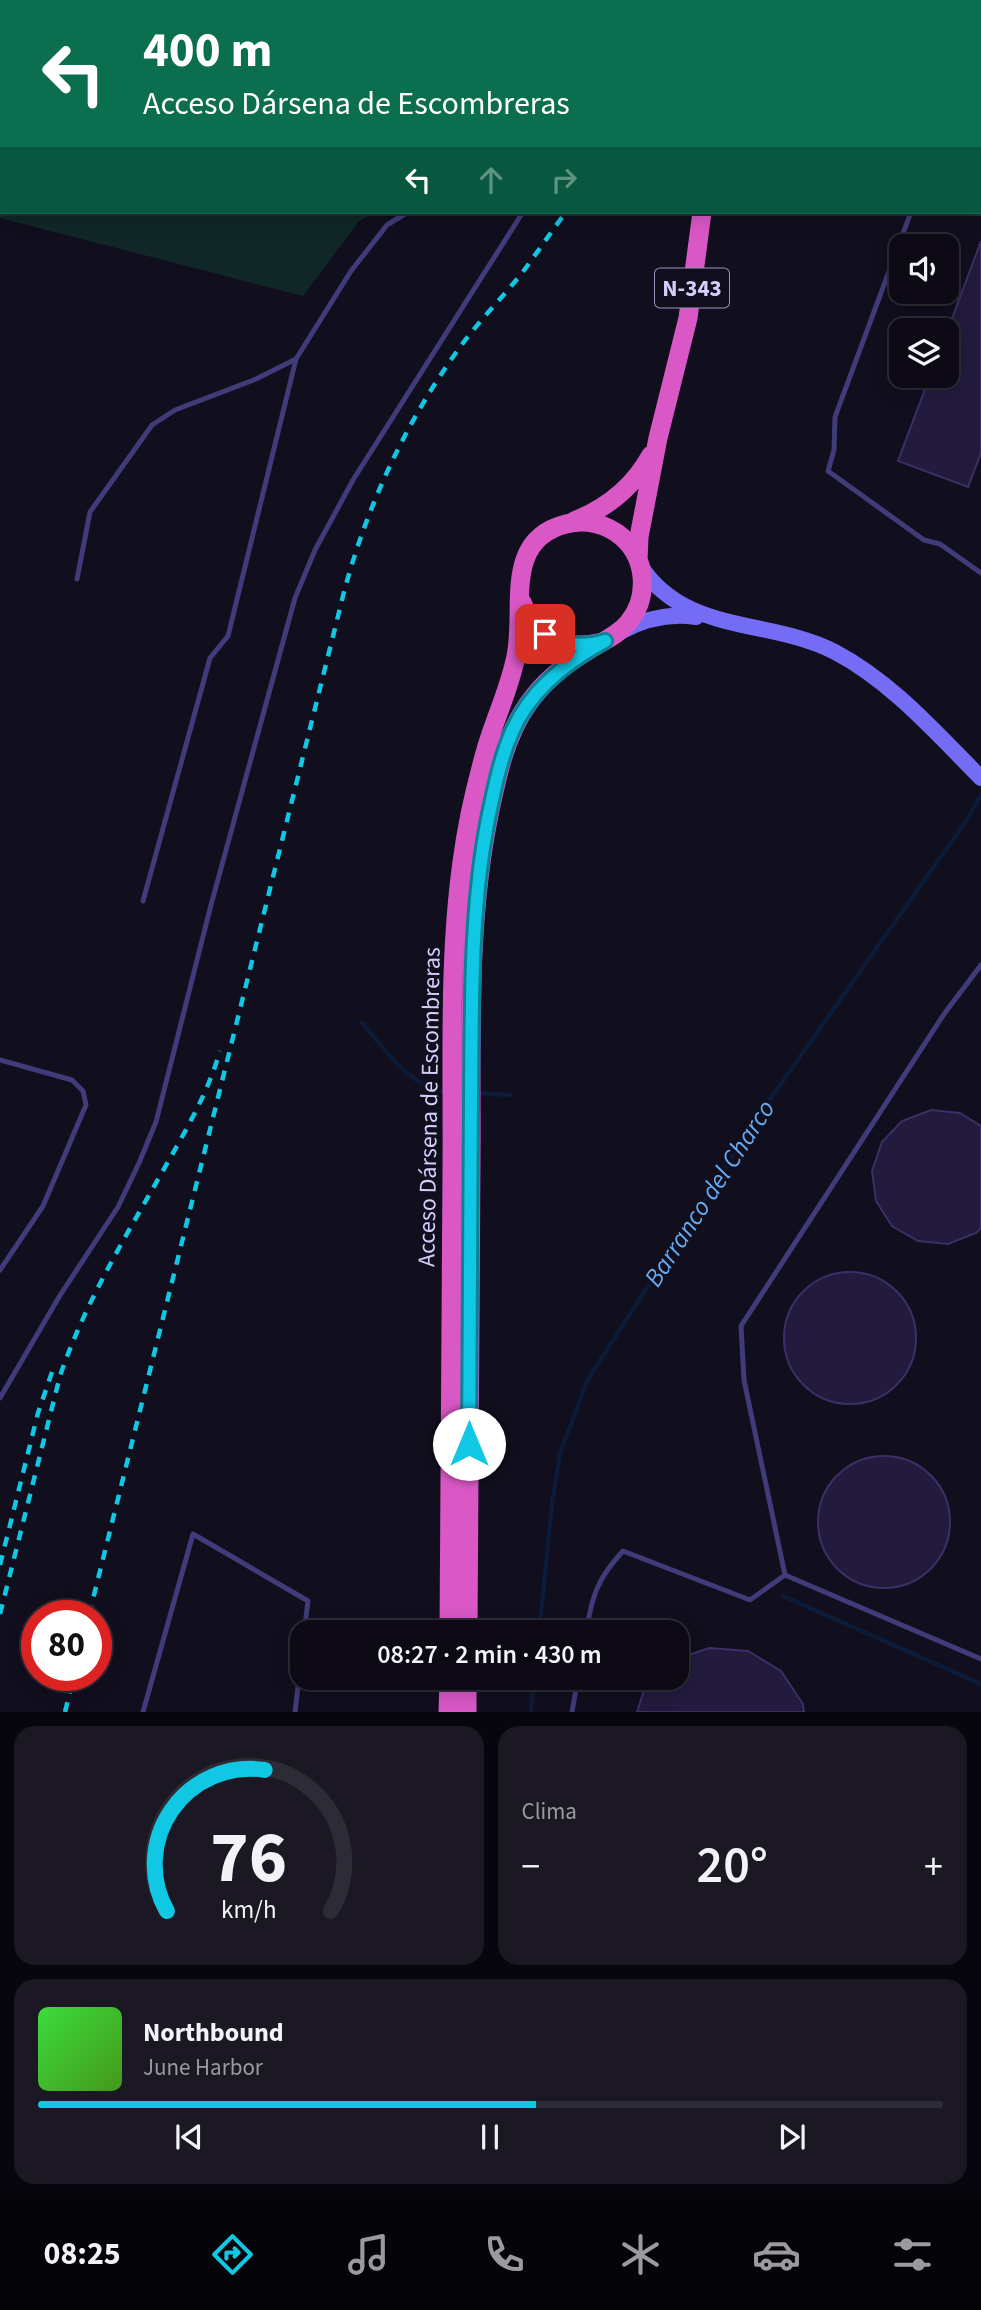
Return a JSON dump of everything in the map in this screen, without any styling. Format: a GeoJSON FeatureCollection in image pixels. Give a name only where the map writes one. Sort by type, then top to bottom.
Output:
{"type":"FeatureCollection","features":[{"type":"Feature","properties":{"kind":"highway","name":"N-343"},"geometry":{"type":"LineString","coordinates":[[639,562],[639,537],[658,438],[688,318],[702,214]]}},
{"type":"Feature","properties":{"kind":"highway","name":"N-343"},"geometry":{"type":"LineString","coordinates":[[559,526],[594,512],[617,497],[639,474],[650,458],[658,438]]}},
{"type":"Feature","properties":{"kind":"highway"},"geometry":{"type":"LineString","coordinates":[[559,526],[586,522],[605,527],[622,538],[639,562]]}},
{"type":"Feature","properties":{"kind":"highway","name":"Acceso Dársena de Escombreras"},"geometry":{"type":"LineString","coordinates":[[449,1620],[453,1029],[457,915],[462,861],[488,742],[518,651],[521,571],[528,553],[538,540],[559,526]]}},
{"type":"Feature","properties":{"kind":"highway","name":"Acceso Dársena de Escombreras"},"geometry":{"type":"LineString","coordinates":[[468,1620],[471,1018],[481,864],[497,779],[506,747],[520,716],[552,676],[609,638],[632,618],[640,600],[643,581],[639,562]]}},
{"type":"Feature","properties":{"kind":"highway"},"geometry":{"type":"LineString","coordinates":[[520,591],[530,618],[552,639],[579,645],[609,638]]}},
{"type":"Feature","properties":{"kind":"highway"},"geometry":{"type":"LineString","coordinates":[[448,1712],[449,1690]]}},
{"type":"Feature","properties":{"kind":"highway"},"geometry":{"type":"LineString","coordinates":[[467,1690],[467,1712]]}},
{"type":"Feature","properties":{"kind":"main road"},"geometry":{"type":"LineString","coordinates":[[639,562],[653,583],[671,600],[693,611],[726,621]]}},
{"type":"Feature","properties":{"kind":"main road"},"geometry":{"type":"LineString","coordinates":[[609,638],[630,626],[662,617],[692,616],[780,632],[834,652],[878,679],[981,778]]}},
{"type":"Feature","properties":{"kind":"lane"},"geometry":{"type":"LineString","coordinates":[[143,901],[209,658],[228,636],[296,359],[351,271],[387,225],[405,214]]}},
{"type":"Feature","properties":{"kind":"lane"},"geometry":{"type":"LineString","coordinates":[[0,1398],[118,1207],[156,1122],[211,905],[295,598],[315,550],[354,480],[522,214]]}},
{"type":"Feature","properties":{"kind":"lane"},"geometry":{"type":"LineString","coordinates":[[910,214],[835,417],[834,450],[828,471],[924,540],[940,544],[981,573]]}},
{"type":"Feature","properties":{"kind":"lane"},"geometry":{"type":"LineString","coordinates":[[77,579],[90,512],[152,425],[175,410],[256,379],[296,359]]}},
{"type":"Feature","properties":{"kind":"lane"},"geometry":{"type":"LineString","coordinates":[[785,1575],[744,1380],[741,1326],[944,1014],[981,965]]}},
{"type":"Feature","properties":{"kind":"lane"},"geometry":{"type":"LineString","coordinates":[[0,1060],[72,1080],[83,1091],[86,1105],[43,1206],[0,1270]]}},
{"type":"Feature","properties":{"kind":"lane"},"geometry":{"type":"LineString","coordinates":[[143,1712],[193,1534],[308,1601],[306,1620]]}},
{"type":"Feature","properties":{"kind":"lane"},"geometry":{"type":"LineString","coordinates":[[588,1620],[592,1596],[608,1566],[623,1551],[750,1600],[785,1575]]}},
{"type":"Feature","properties":{"kind":"lane"},"geometry":{"type":"LineString","coordinates":[[785,1575],[981,1659]]}},
{"type":"Feature","properties":{"kind":"lane"},"geometry":{"type":"LineString","coordinates":[[295,1712],[298,1690]]}},
{"type":"Feature","properties":{"kind":"lane"},"geometry":{"type":"LineString","coordinates":[[572,1712],[576,1690]]}},
{"type":"Feature","properties":{"kind":"green space"},"geometry":{"type":"Polygon","coordinates":[[[0,214],[372,214],[359,221],[303,296],[0,218],[0,214]]]}},
{"type":"Feature","properties":{"kind":"building"},"geometry":{"type":"Polygon","coordinates":[[[981,241],[981,453],[968,487],[898,461],[925,388],[959,388],[959,318],[952,318],[981,241]]]}},
{"type":"Feature","properties":{"kind":"building"},"geometry":{"type":"Polygon","coordinates":[[[931,1110],[960,1113],[981,1126],[981,1228],[976,1233],[948,1244],[918,1241],[892,1226],[876,1201],[872,1171],[882,1142],[902,1121],[931,1110]]]}},
{"type":"Feature","properties":{"kind":"building"},"geometry":{"type":"Polygon","coordinates":[[[850,1272],[875,1277],[897,1291],[911,1313],[916,1338],[911,1363],[897,1385],[875,1399],[850,1404],[825,1399],[803,1385],[789,1363],[784,1338],[789,1313],[803,1291],[825,1277],[850,1272]]]}},
{"type":"Feature","properties":{"kind":"building"},"geometry":{"type":"Polygon","coordinates":[[[884,1456],[909,1461],[931,1475],[945,1497],[950,1522],[945,1547],[931,1569],[909,1583],[884,1588],[859,1583],[837,1569],[823,1547],[818,1522],[823,1497],[837,1475],[859,1461],[884,1456]]]}},
{"type":"Feature","properties":{"kind":"building"},"geometry":{"type":"Polygon","coordinates":[[[709,1648],[748,1651],[781,1671],[803,1704],[804,1712],[637,1712],[644,1690],[689,1690],[689,1655],[709,1648]]]}},
{"type":"Feature","properties":{"kind":"waterway","name":"Barranco del Charco"},"geometry":{"type":"LineString","coordinates":[[540,1620],[560,1453],[588,1379],[759,1115],[966,821],[981,795]]}},
{"type":"Feature","properties":{"kind":"waterway"},"geometry":{"type":"LineString","coordinates":[[362,1023],[411,1076],[422,1084],[448,1092]]}},
{"type":"Feature","properties":{"kind":"waterway"},"geometry":{"type":"LineString","coordinates":[[476,1093],[510,1095]]}},
{"type":"Feature","properties":{"kind":"waterway"},"geometry":{"type":"LineString","coordinates":[[783,1596],[981,1684]]}},
{"type":"Feature","properties":{"kind":"waterway","name":"Barranco del Charco"},"geometry":{"type":"LineString","coordinates":[[531,1712],[533,1690]]}},
{"type":"Feature","properties":{"kind":"railway"},"geometry":{"type":"LineString","coordinates":[[93,1600],[355,556],[378,493],[423,403],[460,347],[522,273],[565,214]]}},
{"type":"Feature","properties":{"kind":"railway"},"geometry":{"type":"LineString","coordinates":[[0,1614],[60,1376],[70,1350],[105,1274],[194,1115],[220,1051]]}},
{"type":"Feature","properties":{"kind":"railway"},"geometry":{"type":"LineString","coordinates":[[0,1565],[38,1413],[53,1369]]}},
{"type":"Feature","properties":{"kind":"railway"},"geometry":{"type":"LineString","coordinates":[[65,1712],[70,1691]]}},
{"type":"Feature","properties":{"kind":"route"},"geometry":{"type":"LineString","coordinates":[[469,1444],[472,989],[477,894],[485,833],[506,747],[520,716],[552,676],[605,641],[570,645],[545,634]]}}]}
